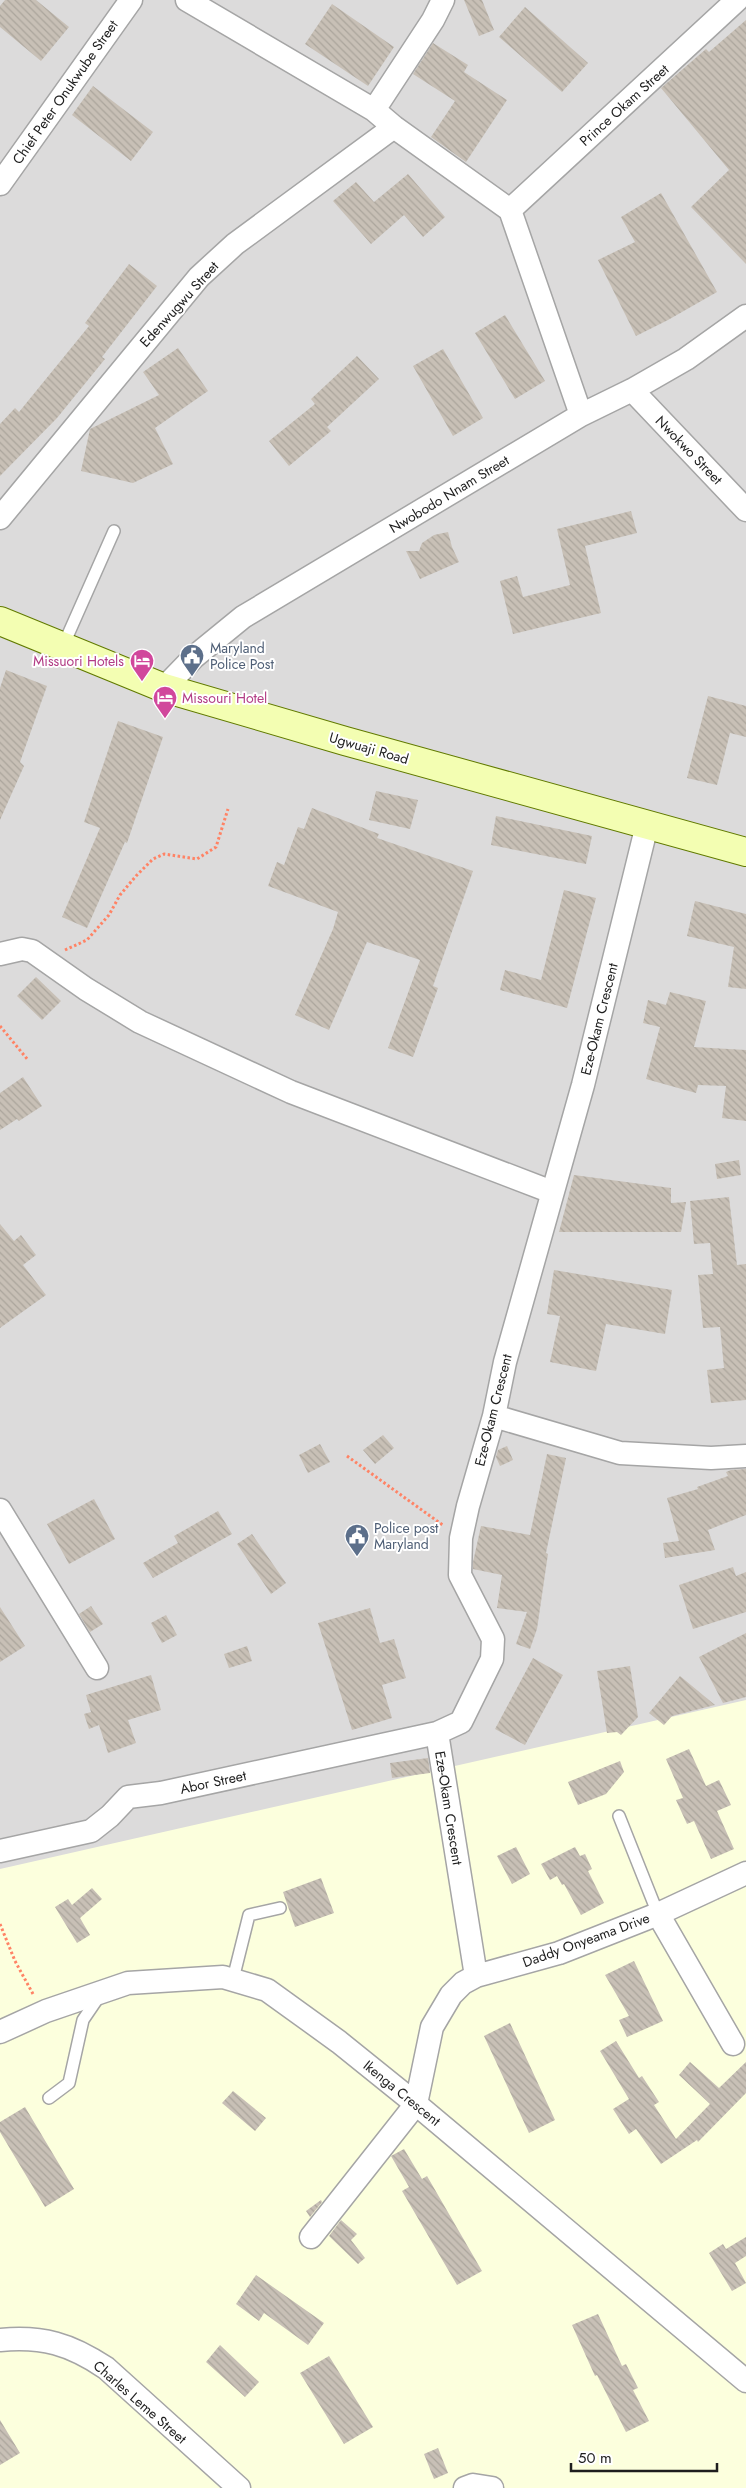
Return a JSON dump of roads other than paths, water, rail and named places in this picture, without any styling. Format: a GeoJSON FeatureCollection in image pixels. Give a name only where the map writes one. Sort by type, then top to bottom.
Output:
{"type":"FeatureCollection","features":[{"type":"Feature","properties":{"kind":"main road","name":"Ugwuaji Road"},"geometry":{"type":"LineString","coordinates":[[0,621],[164,688],[746,852]]}},
{"type":"Feature","properties":{"kind":"street","name":"Chief Peter Onukwube Street"},"geometry":{"type":"LineString","coordinates":[[0,184],[131,0]]}},
{"type":"Feature","properties":{"kind":"street"},"geometry":{"type":"LineString","coordinates":[[187,0],[374,110],[394,127],[510,210],[581,415]]}},
{"type":"Feature","properties":{"kind":"street"},"geometry":{"type":"LineString","coordinates":[[374,110],[428,27],[443,0]]}},
{"type":"Feature","properties":{"kind":"street","name":"Prince Okam Street"},"geometry":{"type":"LineString","coordinates":[[510,210],[737,0]]}},
{"type":"Feature","properties":{"kind":"street","name":"Edenwugwu Street"},"geometry":{"type":"LineString","coordinates":[[0,518],[199,277],[235,244],[394,127]]}},
{"type":"Feature","properties":{"kind":"street","name":"Nwobodo Nnam Street"},"geometry":{"type":"LineString","coordinates":[[164,688],[194,657],[243,617],[581,415],[632,390],[686,359],[746,316]]}},
{"type":"Feature","properties":{"kind":"street","name":"Nwokwo Street"},"geometry":{"type":"LineString","coordinates":[[632,390],[746,510]]}},
{"type":"Feature","properties":{"kind":"street","name":"Eze-Okam Crescent"},"geometry":{"type":"LineString","coordinates":[[476,1976],[437,1733],[461,1722],[492,1660],[493,1639],[460,1575],[461,1538],[468,1506],[494,1416],[504,1362],[583,1085],[647,825]]}},
{"type":"Feature","properties":{"kind":"street"},"geometry":{"type":"LineString","coordinates":[[0,954],[22,949],[32,951],[86,989],[140,1022],[292,1092],[552,1192]]}},
{"type":"Feature","properties":{"kind":"street"},"geometry":{"type":"LineString","coordinates":[[494,1416],[620,1453],[711,1458],[746,1456]]}},
{"type":"Feature","properties":{"kind":"street"},"geometry":{"type":"LineString","coordinates":[[0,1510],[98,1668]]}},
{"type":"Feature","properties":{"kind":"street","name":"Abor Street"},"geometry":{"type":"LineString","coordinates":[[0,1851],[91,1830],[100,1826],[131,1796],[161,1793],[437,1733]]}},
{"type":"Feature","properties":{"kind":"street","name":"Daddy Onyeama Drive"},"geometry":{"type":"LineString","coordinates":[[416,2104],[432,2027],[437,2015],[451,1995],[463,1983],[476,1976],[559,1953],[658,1914],[746,1873]]}},
{"type":"Feature","properties":{"kind":"street"},"geometry":{"type":"LineString","coordinates":[[658,1914],[733,2044]]}},
{"type":"Feature","properties":{"kind":"street","name":"Ikenga Crescent"},"geometry":{"type":"LineString","coordinates":[[0,2032],[43,2012],[104,1989],[128,1983],[205,1977],[233,1979],[266,1990],[339,2042],[416,2104],[746,2381]]}},
{"type":"Feature","properties":{"kind":"street"},"geometry":{"type":"LineString","coordinates":[[311,2238],[416,2104]]}},
{"type":"Feature","properties":{"kind":"street","name":"Charles Leme Street"},"geometry":{"type":"LineString","coordinates":[[0,2340],[24,2338],[52,2341],[85,2354],[106,2368],[239,2488]]}},
{"type":"Feature","properties":{"kind":"street"},"geometry":{"type":"LineString","coordinates":[[466,2488],[473,2485],[492,2488]]}},
{"type":"Feature","properties":{"kind":"lane"},"geometry":{"type":"LineString","coordinates":[[63,646],[114,531]]}},
{"type":"Feature","properties":{"kind":"lane"},"geometry":{"type":"LineString","coordinates":[[619,1816],[658,1914]]}},
{"type":"Feature","properties":{"kind":"lane"},"geometry":{"type":"LineString","coordinates":[[233,1979],[249,1915],[280,1908]]}},
{"type":"Feature","properties":{"kind":"lane"},"geometry":{"type":"LineString","coordinates":[[49,2098],[69,2083],[83,2020],[104,1989]]}},
{"type":"Feature","properties":{"kind":"place","name":"Maryland Police Post"},"geometry":{"type":"Point","coordinates":[192,677]}},
{"type":"Feature","properties":{"kind":"place","name":"Missuori Hotels"},"geometry":{"type":"Point","coordinates":[142,682]}},
{"type":"Feature","properties":{"kind":"place","name":"Missouri Hotel"},"geometry":{"type":"Point","coordinates":[165,719]}},
{"type":"Feature","properties":{"kind":"place","name":"Police post Maryland"},"geometry":{"type":"Point","coordinates":[357,1557]}}]}
